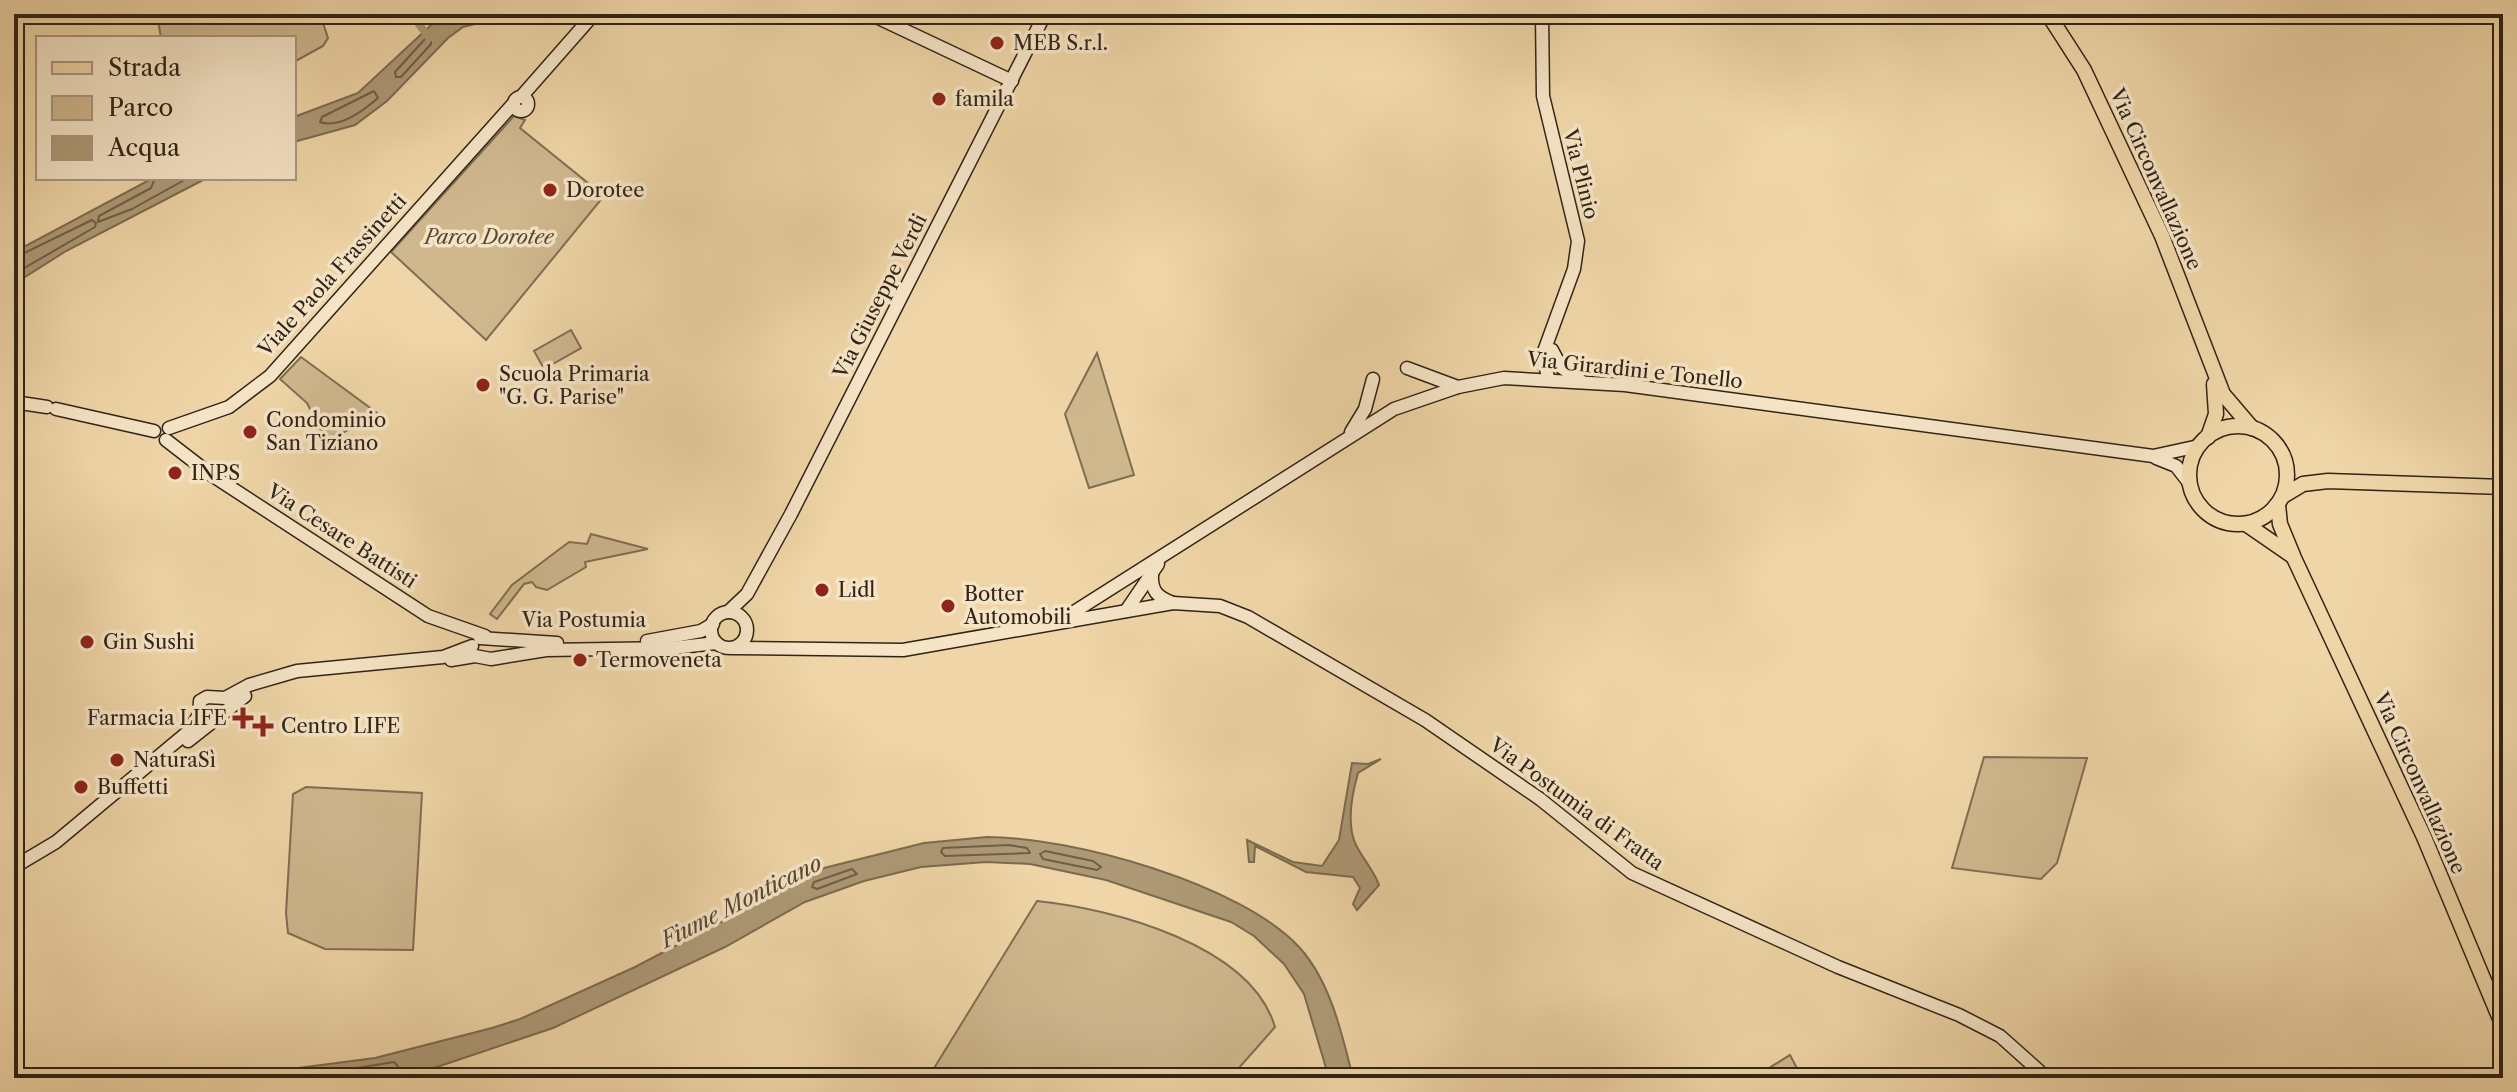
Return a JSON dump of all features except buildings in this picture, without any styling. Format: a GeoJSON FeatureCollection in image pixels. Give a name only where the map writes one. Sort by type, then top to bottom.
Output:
{"type":"FeatureCollection","features":[{"type":"Feature","properties":{"kind":"main road","name":"Viale Paola Frassinetti"},"geometry":{"type":"LineString","coordinates":[[167,434],[229,407],[270,376],[503,116],[521,100],[594,14]]}},
{"type":"Feature","properties":{"kind":"main road"},"geometry":{"type":"LineString","coordinates":[[870,14],[1012,81]]}},
{"type":"Feature","properties":{"kind":"main road","name":"Via Giuseppe Verdi"},"geometry":{"type":"LineString","coordinates":[[728,612],[747,594],[1045,14]]}},
{"type":"Feature","properties":{"kind":"main road","name":"Via Plinio"},"geometry":{"type":"LineString","coordinates":[[1542,14],[1543,96],[1578,241],[1574,269],[1548,348],[1552,367],[1548,378]]}},
{"type":"Feature","properties":{"kind":"main road","name":"Via Circonvallazione"},"geometry":{"type":"LineString","coordinates":[[2048,14],[2084,70],[2162,236],[2211,368],[2228,403],[2252,428]]}},
{"type":"Feature","properties":{"kind":"main road"},"geometry":{"type":"LineString","coordinates":[[1517,378],[1533,368],[1548,348],[1561,367],[1583,381]]}},
{"type":"Feature","properties":{"kind":"main road"},"geometry":{"type":"LineString","coordinates":[[1407,368],[1458,387]]}},
{"type":"Feature","properties":{"kind":"main road","name":"Via Circonvallazione"},"geometry":{"type":"LineString","coordinates":[[2204,441],[2217,405],[2211,368]]}},
{"type":"Feature","properties":{"kind":"main road","name":"Via Girardini e Tonello"},"geometry":{"type":"LineString","coordinates":[[1049,624],[1125,582],[1394,409],[1458,387],[1517,378],[1583,381],[2153,456],[2176,466],[2190,484]]}},
{"type":"Feature","properties":{"kind":"main road"},"geometry":{"type":"LineString","coordinates":[[1347,438],[1363,415],[1373,379]]}},
{"type":"Feature","properties":{"kind":"main road"},"geometry":{"type":"LineString","coordinates":[[14,402],[154,431],[162,425],[167,434]]}},
{"type":"Feature","properties":{"kind":"main road"},"geometry":{"type":"LineString","coordinates":[[2285,459],[2287,484],[2280,500],[2269,514],[2246,524],[2216,519],[2204,510],[2190,484],[2193,457],[2204,441],[2229,427],[2252,428],[2277,445],[2285,459],[2301,473],[2328,481]]}},
{"type":"Feature","properties":{"kind":"main road","name":"Via Cesare Battisti"},"geometry":{"type":"LineString","coordinates":[[167,434],[210,474],[428,616],[485,636]]}},
{"type":"Feature","properties":{"kind":"main road","name":"Via Girardini e Tonello"},"geometry":{"type":"LineString","coordinates":[[2153,456],[2204,441]]}},
{"type":"Feature","properties":{"kind":"main road"},"geometry":{"type":"LineString","coordinates":[[2280,500],[2303,484],[2328,481],[2503,487]]}},
{"type":"Feature","properties":{"kind":"main road","name":"Via Circonvallazione"},"geometry":{"type":"LineString","coordinates":[[2280,500],[2280,524],[2294,558],[2424,837],[2503,1026]]}},
{"type":"Feature","properties":{"kind":"main road","name":"Via Circonvallazione"},"geometry":{"type":"LineString","coordinates":[[2246,524],[2294,558]]}},
{"type":"Feature","properties":{"kind":"main road","name":"Via Girardini e Tonello"},"geometry":{"type":"LineString","coordinates":[[1126,611],[1160,560]]}},
{"type":"Feature","properties":{"kind":"main road"},"geometry":{"type":"LineString","coordinates":[[1152,574],[1154,591],[1160,598],[1173,603]]}},
{"type":"Feature","properties":{"kind":"main road"},"geometry":{"type":"LineString","coordinates":[[1125,582],[1117,600],[1126,611]]}},
{"type":"Feature","properties":{"kind":"main road","name":"Via Giuseppe Verdi"},"geometry":{"type":"LineString","coordinates":[[746,624],[747,594]]}},
{"type":"Feature","properties":{"kind":"main road","name":"Via Postumia di Fratta"},"geometry":{"type":"LineString","coordinates":[[1049,624],[1173,603],[1220,606],[1248,617],[1425,720],[1540,799],[1632,873],[1824,961],[1959,1015],[2000,1036],[2047,1078]]}},
{"type":"Feature","properties":{"kind":"main road"},"geometry":{"type":"LineString","coordinates":[[728,612],[782,649]]}},
{"type":"Feature","properties":{"kind":"main road","name":"Via Postumia"},"geometry":{"type":"LineString","coordinates":[[205,718],[199,705],[203,699],[218,699],[283,674],[443,657],[473,648],[485,636],[545,643],[635,642],[701,631],[728,612]]}},
{"type":"Feature","properties":{"kind":"main road"},"geometry":{"type":"LineString","coordinates":[[713,624],[712,634],[716,643]]}},
{"type":"Feature","properties":{"kind":"main road"},"geometry":{"type":"LineString","coordinates":[[733,648],[744,642],[746,624]]}},
{"type":"Feature","properties":{"kind":"main road","name":"Via Postumia"},"geometry":{"type":"LineString","coordinates":[[473,648],[484,659],[501,655],[716,643],[733,648],[903,650],[1049,624]]}},
{"type":"Feature","properties":{"kind":"main road"},"geometry":{"type":"LineString","coordinates":[[463,630],[473,648]]}},
{"type":"Feature","properties":{"kind":"main road","name":"Via Postumia"},"geometry":{"type":"LineString","coordinates":[[499,638],[504,647],[501,655]]}},
{"type":"Feature","properties":{"kind":"main road","name":"Via Postumia"},"geometry":{"type":"LineString","coordinates":[[14,867],[56,842],[126,786],[155,768],[205,718],[223,713],[253,692],[344,668]]}},
{"type":"Feature","properties":{"kind":"main road"},"geometry":{"type":"LineString","coordinates":[[218,699],[223,713]]}},
{"type":"Feature","properties":{"kind":"green space"},"geometry":{"type":"Polygon","coordinates":[[[157,14],[320,14],[328,38],[323,46],[296,61],[296,36],[161,36],[157,14]]]}},
{"type":"Feature","properties":{"kind":"green space","name":"Parco Dorotee"},"geometry":{"type":"Polygon","coordinates":[[[514,116],[525,120],[520,128],[604,196],[486,340],[391,252],[514,116]]]}},
{"type":"Feature","properties":{"kind":"green space"},"geometry":{"type":"Polygon","coordinates":[[[571,330],[581,348],[544,369],[534,351],[571,330]]]}},
{"type":"Feature","properties":{"kind":"green space"},"geometry":{"type":"Polygon","coordinates":[[[1097,353],[1134,475],[1089,488],[1065,414],[1097,353]]]}},
{"type":"Feature","properties":{"kind":"green space"},"geometry":{"type":"Polygon","coordinates":[[[301,357],[377,413],[327,442],[307,403],[280,379],[301,357]]]}},
{"type":"Feature","properties":{"kind":"green space"},"geometry":{"type":"Polygon","coordinates":[[[591,534],[648,549],[585,562],[586,567],[547,590],[536,587],[532,582],[524,584],[497,619],[490,614],[512,585],[569,542],[587,544],[591,534]]]}},
{"type":"Feature","properties":{"kind":"green space"},"geometry":{"type":"Polygon","coordinates":[[[1984,757],[2087,758],[2057,863],[2041,879],[1952,868],[1984,757]]]}},
{"type":"Feature","properties":{"kind":"green space"},"geometry":{"type":"Polygon","coordinates":[[[306,787],[422,793],[413,950],[325,949],[288,933],[286,913],[293,794],[306,787]]]}},
{"type":"Feature","properties":{"kind":"green space"},"geometry":{"type":"Polygon","coordinates":[[[1037,901],[1068,905],[1140,923],[1176,936],[1209,953],[1239,974],[1261,998],[1275,1027],[1230,1078],[928,1078],[1037,901]]]}},
{"type":"Feature","properties":{"kind":"green space"},"geometry":{"type":"Polygon","coordinates":[[[1790,1055],[1802,1078],[1753,1078],[1790,1055]]]}},
{"type":"Feature","properties":{"kind":"water"},"geometry":{"type":"Polygon","coordinates":[[[443,14],[514,14],[463,27],[448,38],[387,101],[355,125],[296,141],[296,116],[358,93],[443,14]]]}},
{"type":"Feature","properties":{"kind":"water"},"geometry":{"type":"Polygon","coordinates":[[[149,180],[203,180],[66,251],[14,284],[14,252],[149,180]]]}},
{"type":"Feature","properties":{"kind":"water"},"geometry":{"type":"Polygon","coordinates":[[[1381,759],[1358,773],[1352,799],[1353,837],[1379,885],[1357,910],[1353,904],[1360,888],[1353,877],[1306,872],[1255,846],[1254,862],[1249,862],[1247,840],[1293,862],[1322,866],[1339,840],[1352,763],[1368,764],[1381,759]]]}},
{"type":"Feature","properties":{"kind":"water"},"geometry":{"type":"Polygon","coordinates":[[[987,837],[1064,845],[1154,868],[1239,904],[1273,925],[1300,948],[1320,977],[1334,1010],[1353,1078],[1329,1078],[1304,994],[1284,964],[1254,936],[1231,922],[1106,880],[1030,864],[986,862],[921,867],[864,881],[805,902],[725,947],[553,1028],[434,1068],[385,1078],[222,1078],[375,1058],[492,1028],[520,1019],[635,967],[824,868],[924,843],[987,837]]]}},
{"type":"Feature","properties":{"kind":"waterway"},"geometry":{"type":"LineString","coordinates":[[413,16],[429,38]]}},
{"type":"Feature","properties":{"kind":"place","name":"MEB S.r.l."},"geometry":{"type":"Point","coordinates":[997,43]}},
{"type":"Feature","properties":{"kind":"place","name":"famila"},"geometry":{"type":"Point","coordinates":[939,99]}},
{"type":"Feature","properties":{"kind":"place","name":"Dorotee"},"geometry":{"type":"Point","coordinates":[550,190]}},
{"type":"Feature","properties":{"kind":"place","name":"Scuola Primaria \"G. G. Parise\""},"geometry":{"type":"Point","coordinates":[483,385]}},
{"type":"Feature","properties":{"kind":"place","name":"Condominio San Tiziano"},"geometry":{"type":"Point","coordinates":[250,432]}},
{"type":"Feature","properties":{"kind":"place","name":"INPS"},"geometry":{"type":"Point","coordinates":[175,473]}},
{"type":"Feature","properties":{"kind":"place","name":"Lidl"},"geometry":{"type":"Point","coordinates":[822,590]}},
{"type":"Feature","properties":{"kind":"place","name":"Botter Automobili"},"geometry":{"type":"Point","coordinates":[948,606]}},
{"type":"Feature","properties":{"kind":"place","name":"Gin Sushi"},"geometry":{"type":"Point","coordinates":[87,642]}},
{"type":"Feature","properties":{"kind":"place","name":"Termoveneta"},"geometry":{"type":"Point","coordinates":[580,660]}},
{"type":"Feature","properties":{"kind":"place","name":"Farmacia LIFE"},"geometry":{"type":"Point","coordinates":[243,718]}},
{"type":"Feature","properties":{"kind":"place","name":"Centro LIFE"},"geometry":{"type":"Point","coordinates":[263,726]}},
{"type":"Feature","properties":{"kind":"place","name":"NaturaSì"},"geometry":{"type":"Point","coordinates":[117,760]}},
{"type":"Feature","properties":{"kind":"place","name":"Buffetti"},"geometry":{"type":"Point","coordinates":[81,787]}},
{"type":"Feature","properties":{"kind":"water label","name":"Fiume Monticano"},"geometry":{"type":"Point","coordinates":[741,901]}}]}
